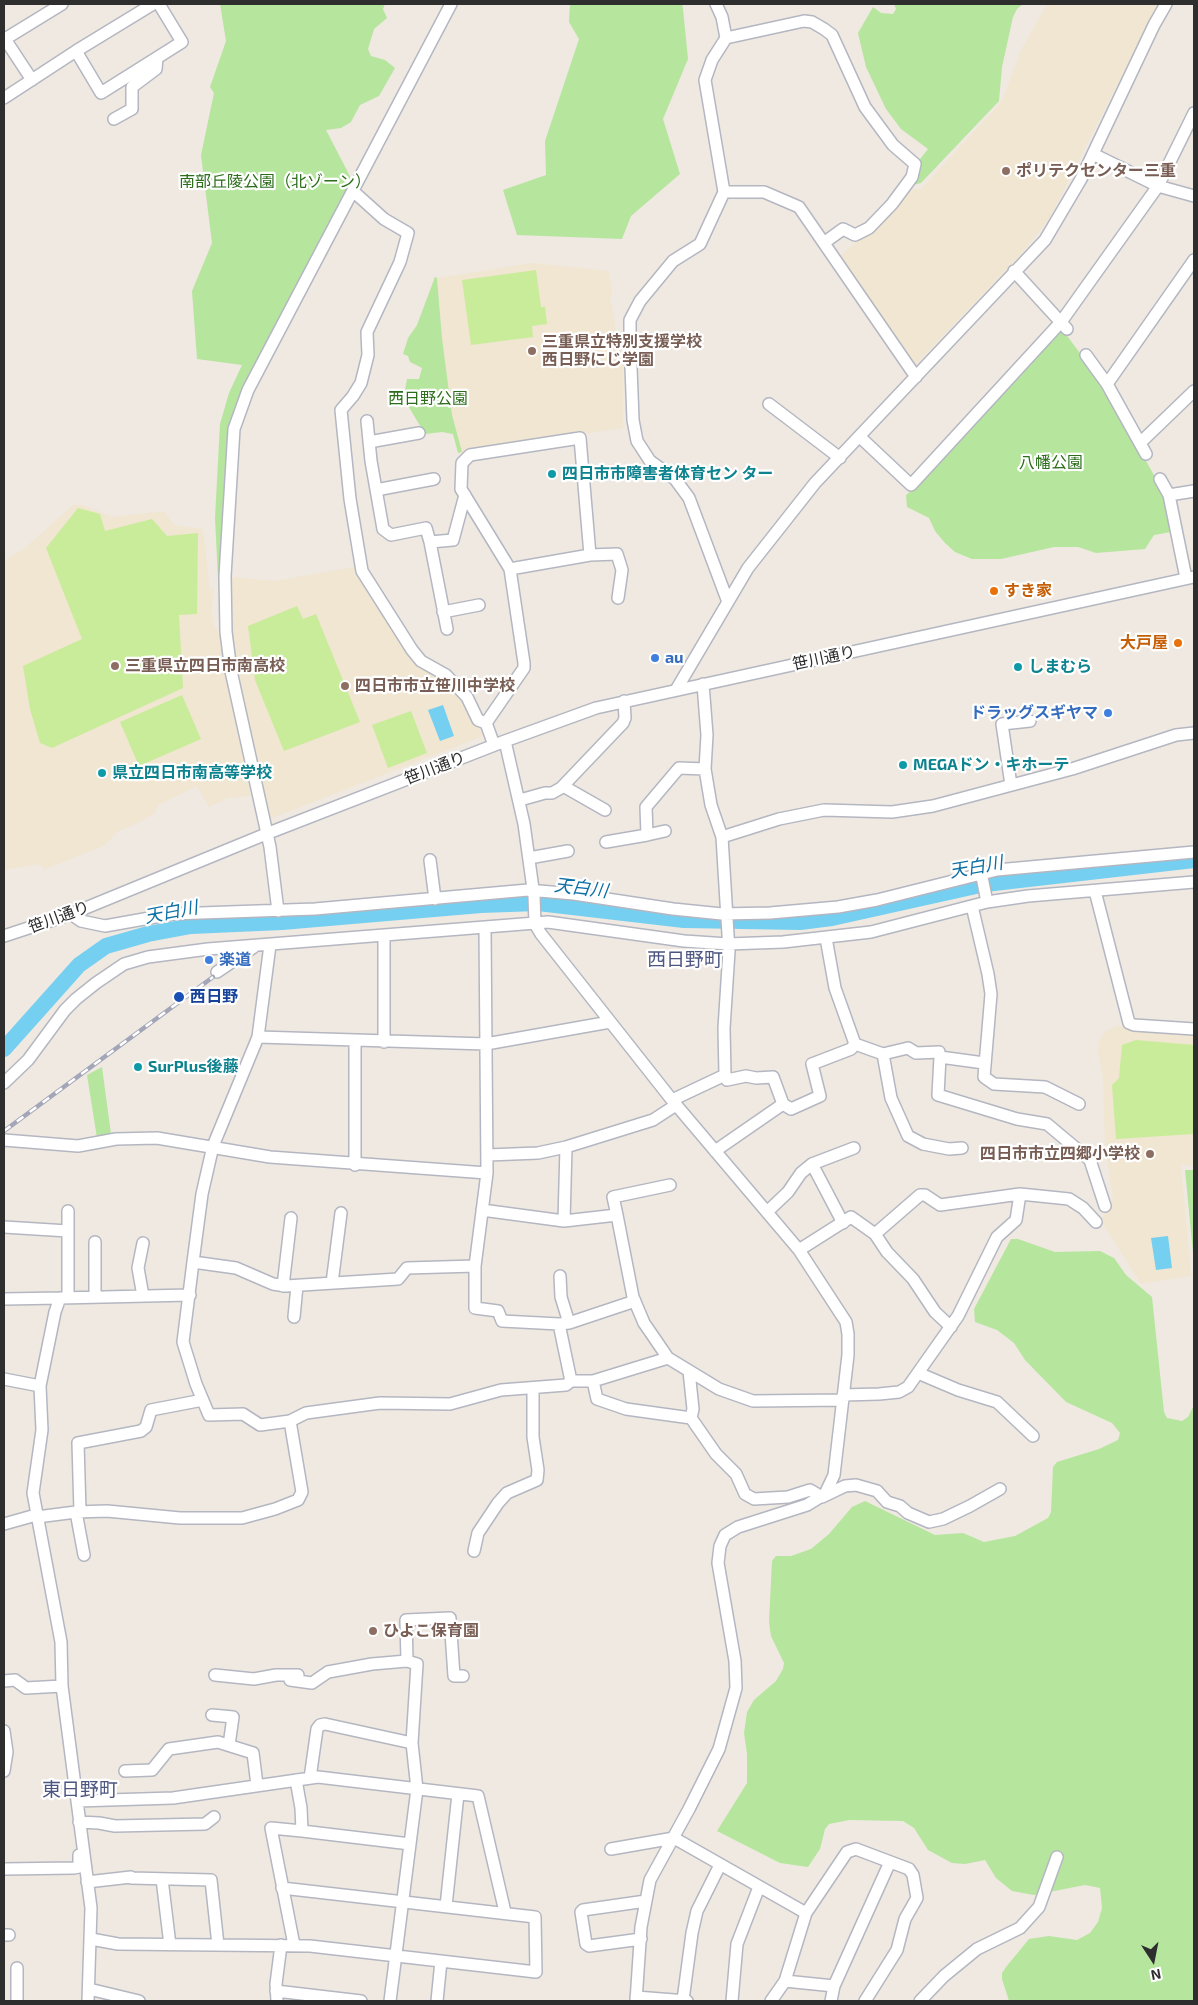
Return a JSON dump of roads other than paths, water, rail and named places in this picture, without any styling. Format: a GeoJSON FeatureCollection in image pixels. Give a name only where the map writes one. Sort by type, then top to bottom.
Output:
{"type":"FeatureCollection","features":[{"type":"Feature","properties":{"kind":"street"},"geometry":{"type":"LineString","coordinates":[[32,80],[5,38],[62,4]]}},
{"type":"Feature","properties":{"kind":"street"},"geometry":{"type":"LineString","coordinates":[[4,98],[153,4]]}},
{"type":"Feature","properties":{"kind":"street"},"geometry":{"type":"LineString","coordinates":[[76,51],[101,93],[182,42],[159,4]]}},
{"type":"Feature","properties":{"kind":"street"},"geometry":{"type":"LineString","coordinates":[[278,911],[266,834],[231,671],[226,632],[226,566],[234,429],[239,411],[256,375],[354,192],[356,182],[392,119],[451,4]]}},
{"type":"Feature","properties":{"kind":"street"},"geometry":{"type":"LineString","coordinates":[[716,4],[722,17],[726,38],[712,60],[705,80],[724,192],[700,244],[673,261],[640,301],[630,320],[633,420],[637,441],[650,461],[675,479],[689,498],[728,602]]}},
{"type":"Feature","properties":{"kind":"street"},"geometry":{"type":"LineString","coordinates":[[676,690],[748,568],[816,483],[1045,240],[1094,154],[1154,25],[1166,4]]}},
{"type":"Feature","properties":{"kind":"street"},"geometry":{"type":"LineString","coordinates":[[726,38],[804,21],[812,22],[824,29],[832,35],[865,107],[893,145],[915,164],[912,177],[892,204],[869,228],[855,235],[843,229],[825,242]]}},
{"type":"Feature","properties":{"kind":"street"},"geometry":{"type":"LineString","coordinates":[[114,119],[132,109],[132,87],[156,69],[157,58]]}},
{"type":"Feature","properties":{"kind":"street"},"geometry":{"type":"LineString","coordinates":[[860,437],[911,485],[1064,325],[1158,186],[1194,113]]}},
{"type":"Feature","properties":{"kind":"street"},"geometry":{"type":"LineString","coordinates":[[1094,154],[1158,186],[1194,196]]}},
{"type":"Feature","properties":{"kind":"street"},"geometry":{"type":"LineString","coordinates":[[354,192],[384,219],[408,233],[403,256],[367,332],[368,355],[361,383],[341,410],[353,522],[362,571],[412,650],[422,661],[446,675],[467,697],[478,720],[486,723],[500,743],[520,800],[534,894],[535,924],[569,971],[674,1102],[799,1250],[846,1322],[848,1355],[834,1475],[822,1496]]}},
{"type":"Feature","properties":{"kind":"street"},"geometry":{"type":"LineString","coordinates":[[724,192],[764,192],[799,207],[825,242],[916,377]]}},
{"type":"Feature","properties":{"kind":"street"},"geometry":{"type":"LineString","coordinates":[[1107,384],[1190,273],[1194,260]]}},
{"type":"Feature","properties":{"kind":"street"},"geometry":{"type":"LineString","coordinates":[[1014,271],[1064,325]]}},
{"type":"Feature","properties":{"kind":"street"},"geometry":{"type":"LineString","coordinates":[[1086,355],[1107,384],[1146,454]]}},
{"type":"Feature","properties":{"kind":"street"},"geometry":{"type":"LineString","coordinates":[[1140,443],[1194,391]]}},
{"type":"Feature","properties":{"kind":"street"},"geometry":{"type":"LineString","coordinates":[[769,404],[840,458]]}},
{"type":"Feature","properties":{"kind":"street"},"geometry":{"type":"LineString","coordinates":[[367,420],[383,529],[391,535],[426,528],[447,629]]}},
{"type":"Feature","properties":{"kind":"street"},"geometry":{"type":"LineString","coordinates":[[369,442],[419,433]]}},
{"type":"Feature","properties":{"kind":"street"},"geometry":{"type":"LineString","coordinates":[[486,723],[524,668],[510,569],[461,489],[462,462],[470,455],[580,438],[590,555]]}},
{"type":"Feature","properties":{"kind":"street"},"geometry":{"type":"LineString","coordinates":[[1160,479],[1169,495],[1190,577]]}},
{"type":"Feature","properties":{"kind":"street"},"geometry":{"type":"LineString","coordinates":[[376,490],[434,480]]}},
{"type":"Feature","properties":{"kind":"street"},"geometry":{"type":"LineString","coordinates":[[1169,495],[1194,491]]}},
{"type":"Feature","properties":{"kind":"street"},"geometry":{"type":"LineString","coordinates":[[430,542],[453,540],[465,495]]}},
{"type":"Feature","properties":{"kind":"street"},"geometry":{"type":"LineString","coordinates":[[510,569],[590,555],[617,554],[622,570],[618,598]]}},
{"type":"Feature","properties":{"kind":"street","name":"笹川通り"},"geometry":{"type":"LineString","coordinates":[[4,936],[71,914],[266,834],[564,719],[624,701],[1190,577]]}},
{"type":"Feature","properties":{"kind":"street"},"geometry":{"type":"LineString","coordinates":[[443,612],[479,604]]}},
{"type":"Feature","properties":{"kind":"street"},"geometry":{"type":"LineString","coordinates":[[703,684],[707,735],[705,769],[711,805],[722,838],[730,951],[724,1028],[725,1075],[727,1080],[746,1076],[756,1078],[773,1077],[784,1104],[791,1109],[820,1096],[812,1064],[851,1049],[856,1044]]}},
{"type":"Feature","properties":{"kind":"street"},"geometry":{"type":"LineString","coordinates":[[520,800],[545,793],[552,794],[563,786],[623,723],[625,718],[624,701]]}},
{"type":"Feature","properties":{"kind":"street"},"geometry":{"type":"LineString","coordinates":[[1011,785],[1002,724],[1030,721]]}},
{"type":"Feature","properties":{"kind":"street"},"geometry":{"type":"LineString","coordinates":[[722,838],[779,819],[824,810],[892,812],[933,806],[1072,768],[1176,735],[1194,733]]}},
{"type":"Feature","properties":{"kind":"street"},"geometry":{"type":"LineString","coordinates":[[647,835],[646,807],[679,768],[705,769]]}},
{"type":"Feature","properties":{"kind":"street"},"geometry":{"type":"LineString","coordinates":[[563,786],[605,810]]}},
{"type":"Feature","properties":{"kind":"street"},"geometry":{"type":"LineString","coordinates":[[606,842],[665,831]]}},
{"type":"Feature","properties":{"kind":"street"},"geometry":{"type":"LineString","coordinates":[[529,858],[568,852]]}},
{"type":"Feature","properties":{"kind":"street"},"geometry":{"type":"LineString","coordinates":[[71,914],[82,921],[105,926],[172,914],[278,911],[435,899],[534,894],[574,894],[672,909],[727,914],[770,913],[838,907],[912,892],[981,874],[1194,852]]}},
{"type":"Feature","properties":{"kind":"street"},"geometry":{"type":"LineString","coordinates":[[430,860],[435,899]]}},
{"type":"Feature","properties":{"kind":"street"},"geometry":{"type":"LineString","coordinates":[[981,874],[987,901]]}},
{"type":"Feature","properties":{"kind":"street"},"geometry":{"type":"LineString","coordinates":[[4,1083],[28,1060],[71,1005],[96,983],[124,964],[148,957],[256,946],[560,923],[648,937],[728,941],[826,938],[900,926],[987,901],[1194,882]]}},
{"type":"Feature","properties":{"kind":"street"},"geometry":{"type":"LineString","coordinates":[[1095,891],[1128,1023],[1194,1029]]}},
{"type":"Feature","properties":{"kind":"street"},"geometry":{"type":"LineString","coordinates":[[972,906],[988,974],[990,994],[984,1077],[994,1084],[1045,1087],[1079,1104]]}},
{"type":"Feature","properties":{"kind":"street"},"geometry":{"type":"LineString","coordinates":[[485,929],[488,1155],[475,1266],[475,1308],[498,1311],[502,1321],[564,1323],[635,1301]]}},
{"type":"Feature","properties":{"kind":"street"},"geometry":{"type":"LineString","coordinates":[[384,936],[384,1042]]}},
{"type":"Feature","properties":{"kind":"street"},"geometry":{"type":"LineString","coordinates":[[826,938],[835,988],[856,1044],[883,1054],[908,1048],[916,1053],[938,1052],[940,1057],[938,1095],[1017,1119],[1047,1124],[1090,1160],[1105,1206]]}},
{"type":"Feature","properties":{"kind":"street"},"geometry":{"type":"LineString","coordinates":[[270,945],[258,1037],[213,1146],[202,1194],[193,1262],[183,1342],[202,1400],[209,1415],[243,1414],[260,1425],[290,1422],[306,1413],[399,1402],[450,1404],[501,1390],[566,1385],[571,1381],[593,1381],[668,1358]]}},
{"type":"Feature","properties":{"kind":"street"},"geometry":{"type":"LineString","coordinates":[[217,972],[256,946]]}},
{"type":"Feature","properties":{"kind":"street"},"geometry":{"type":"LineString","coordinates":[[258,1037],[486,1044],[610,1022]]}},
{"type":"Feature","properties":{"kind":"street"},"geometry":{"type":"LineString","coordinates":[[355,1041],[355,1165]]}},
{"type":"Feature","properties":{"kind":"street"},"geometry":{"type":"LineString","coordinates":[[883,1054],[891,1098],[908,1136],[923,1144],[949,1149],[962,1148]]}},
{"type":"Feature","properties":{"kind":"street"},"geometry":{"type":"LineString","coordinates":[[940,1057],[984,1063]]}},
{"type":"Feature","properties":{"kind":"street"},"geometry":{"type":"LineString","coordinates":[[488,1155],[538,1153],[566,1147],[652,1120],[674,1102],[725,1075]]}},
{"type":"Feature","properties":{"kind":"street"},"geometry":{"type":"LineString","coordinates":[[715,1151],[784,1104]]}},
{"type":"Feature","properties":{"kind":"street"},"geometry":{"type":"LineString","coordinates":[[4,1140],[78,1146],[116,1139],[157,1138],[270,1157],[355,1165],[487,1172]]}},
{"type":"Feature","properties":{"kind":"street"},"geometry":{"type":"LineString","coordinates":[[564,1222],[566,1147]]}},
{"type":"Feature","properties":{"kind":"street"},"geometry":{"type":"LineString","coordinates":[[767,1212],[788,1192],[801,1173],[812,1164],[854,1148]]}},
{"type":"Feature","properties":{"kind":"street"},"geometry":{"type":"LineString","coordinates":[[812,1164],[843,1223]]}},
{"type":"Feature","properties":{"kind":"street"},"geometry":{"type":"LineString","coordinates":[[670,1185],[613,1197],[635,1301],[644,1323],[668,1358],[719,1389],[753,1401],[843,1397],[899,1392],[908,1388],[958,1316],[997,1238],[1016,1220],[1020,1194]]}},
{"type":"Feature","properties":{"kind":"street"},"geometry":{"type":"LineString","coordinates":[[875,1234],[920,1195],[925,1195],[940,1205],[1020,1194],[1070,1199],[1083,1208],[1096,1222]]}},
{"type":"Feature","properties":{"kind":"street"},"geometry":{"type":"LineString","coordinates":[[482,1210],[564,1222],[617,1215]]}},
{"type":"Feature","properties":{"kind":"street"},"geometry":{"type":"LineString","coordinates":[[68,1211],[64,1297],[55,1312],[40,1386],[42,1430],[34,1483],[36,1516],[61,1642],[62,1686],[87,1882],[91,1938],[88,2001]]}},
{"type":"Feature","properties":{"kind":"street"},"geometry":{"type":"LineString","coordinates":[[332,1283],[341,1213]]}},
{"type":"Feature","properties":{"kind":"street"},"geometry":{"type":"LineString","coordinates":[[799,1250],[851,1217],[875,1234],[887,1252],[913,1279],[935,1312],[950,1327]]}},
{"type":"Feature","properties":{"kind":"street"},"geometry":{"type":"LineString","coordinates":[[282,1286],[291,1218]]}},
{"type":"Feature","properties":{"kind":"street"},"geometry":{"type":"LineString","coordinates":[[4,1227],[68,1231]]}},
{"type":"Feature","properties":{"kind":"street"},"geometry":{"type":"LineString","coordinates":[[95,1242],[95,1297]]}},
{"type":"Feature","properties":{"kind":"street"},"geometry":{"type":"LineString","coordinates":[[143,1243],[138,1268],[143,1296]]}},
{"type":"Feature","properties":{"kind":"street"},"geometry":{"type":"LineString","coordinates":[[193,1262],[236,1268],[282,1286],[398,1279],[407,1268],[475,1266]]}},
{"type":"Feature","properties":{"kind":"street"},"geometry":{"type":"LineString","coordinates":[[560,1276],[571,1381]]}},
{"type":"Feature","properties":{"kind":"street"},"geometry":{"type":"LineString","coordinates":[[294,1317],[297,1286]]}},
{"type":"Feature","properties":{"kind":"street"},"geometry":{"type":"LineString","coordinates":[[4,1300],[190,1295]]}},
{"type":"Feature","properties":{"kind":"street"},"geometry":{"type":"LineString","coordinates":[[688,1371],[693,1409],[691,1418],[716,1454],[736,1474],[746,1494],[754,1499],[788,1497],[810,1490],[822,1496]]}},
{"type":"Feature","properties":{"kind":"street"},"geometry":{"type":"LineString","coordinates":[[918,1373],[958,1390],[997,1402],[1033,1436]]}},
{"type":"Feature","properties":{"kind":"street"},"geometry":{"type":"LineString","coordinates":[[4,1379],[40,1386]]}},
{"type":"Feature","properties":{"kind":"street"},"geometry":{"type":"LineString","coordinates":[[593,1381],[597,1399],[626,1409],[691,1418]]}},
{"type":"Feature","properties":{"kind":"street"},"geometry":{"type":"LineString","coordinates":[[474,1551],[478,1533],[498,1503],[507,1493],[537,1480],[538,1470],[533,1437],[533,1388]]}},
{"type":"Feature","properties":{"kind":"street"},"geometry":{"type":"LineString","coordinates":[[84,1556],[78,1512],[78,1443],[141,1431],[146,1427],[151,1410],[202,1400]]}},
{"type":"Feature","properties":{"kind":"street"},"geometry":{"type":"LineString","coordinates":[[4,1524],[36,1516],[108,1511],[180,1518],[242,1518],[298,1500],[306,1495],[290,1422]]}},
{"type":"Feature","properties":{"kind":"street"},"geometry":{"type":"LineString","coordinates":[[720,1865],[697,1911],[692,1933],[685,2001],[636,1999],[641,1927],[650,1880],[674,1838],[719,1749],[736,1688],[735,1661],[718,1563],[720,1546],[725,1535],[738,1527],[807,1506],[822,1496],[845,1486],[870,1488],[877,1491],[887,1502],[900,1506],[928,1522],[943,1519],[1000,1489]]}},
{"type":"Feature","properties":{"kind":"street"},"geometry":{"type":"LineString","coordinates":[[406,1661],[406,1620],[450,1618],[454,1676],[462,1676]]}},
{"type":"Feature","properties":{"kind":"street"},"geometry":{"type":"LineString","coordinates":[[290,1680],[308,1683],[328,1672],[372,1664],[406,1661],[417,1664],[412,1743],[417,1788],[390,2001]]}},
{"type":"Feature","properties":{"kind":"street"},"geometry":{"type":"LineString","coordinates":[[215,1675],[254,1679],[291,1673],[317,1679]]}},
{"type":"Feature","properties":{"kind":"street"},"geometry":{"type":"LineString","coordinates":[[4,1682],[16,1680],[26,1688],[62,1686]]}},
{"type":"Feature","properties":{"kind":"street"},"geometry":{"type":"LineString","coordinates":[[212,1715],[233,1717],[229,1745]]}},
{"type":"Feature","properties":{"kind":"street"},"geometry":{"type":"LineString","coordinates":[[310,1778],[317,1729],[320,1725],[325,1724],[412,1743]]}},
{"type":"Feature","properties":{"kind":"street"},"geometry":{"type":"LineString","coordinates":[[4,1731],[8,1752],[4,1771]]}},
{"type":"Feature","properties":{"kind":"street"},"geometry":{"type":"LineString","coordinates":[[125,1771],[152,1770],[169,1749],[218,1742],[253,1753],[257,1785]]}},
{"type":"Feature","properties":{"kind":"street"},"geometry":{"type":"LineString","coordinates":[[77,1801],[173,1798],[310,1778],[478,1796],[505,1912]]}},
{"type":"Feature","properties":{"kind":"street"},"geometry":{"type":"LineString","coordinates":[[296,1780],[301,1808],[302,1831]]}},
{"type":"Feature","properties":{"kind":"street"},"geometry":{"type":"LineString","coordinates":[[446,1906],[458,1794]]}},
{"type":"Feature","properties":{"kind":"street"},"geometry":{"type":"LineString","coordinates":[[79,1822],[115,1826],[205,1824],[214,1817]]}},
{"type":"Feature","properties":{"kind":"street"},"geometry":{"type":"LineString","coordinates":[[294,1946],[271,1828],[410,1844]]}},
{"type":"Feature","properties":{"kind":"street"},"geometry":{"type":"LineString","coordinates":[[611,1848],[674,1838],[806,1914]]}},
{"type":"Feature","properties":{"kind":"street"},"geometry":{"type":"LineString","coordinates":[[4,1869],[79,1867],[79,1847],[82,1843]]}},
{"type":"Feature","properties":{"kind":"street"},"geometry":{"type":"LineString","coordinates":[[771,2001],[785,1981],[806,1914],[846,1852],[856,1849],[909,1869],[914,1875],[917,1898],[906,1919],[897,1950],[865,2001]]}},
{"type":"Feature","properties":{"kind":"street"},"geometry":{"type":"LineString","coordinates":[[920,2001],[944,1976],[977,1949],[1020,1928],[1039,1907],[1056,1857]]}},
{"type":"Feature","properties":{"kind":"street"},"geometry":{"type":"LineString","coordinates":[[831,2001],[834,1986],[890,1862]]}},
{"type":"Feature","properties":{"kind":"street"},"geometry":{"type":"LineString","coordinates":[[87,1882],[131,1877],[211,1880],[218,1945]]}},
{"type":"Feature","properties":{"kind":"street"},"geometry":{"type":"LineString","coordinates":[[162,1879],[170,1945]]}},
{"type":"Feature","properties":{"kind":"street"},"geometry":{"type":"LineString","coordinates":[[732,2001],[737,1944],[759,1887]]}},
{"type":"Feature","properties":{"kind":"street"},"geometry":{"type":"LineString","coordinates":[[91,1938],[118,1944],[281,1945],[396,1955],[536,1972],[535,1917],[505,1912],[282,1888]]}},
{"type":"Feature","properties":{"kind":"street"},"geometry":{"type":"LineString","coordinates":[[641,1939],[589,1946],[586,1944],[581,1912],[583,1910],[646,1901]]}},
{"type":"Feature","properties":{"kind":"street"},"geometry":{"type":"LineString","coordinates":[[281,1945],[277,1996],[360,2001]]}},
{"type":"Feature","properties":{"kind":"street"},"geometry":{"type":"LineString","coordinates":[[436,2001],[441,1961]]}},
{"type":"Feature","properties":{"kind":"street"},"geometry":{"type":"LineString","coordinates":[[17,1968],[17,2001]]}},
{"type":"Feature","properties":{"kind":"street"},"geometry":{"type":"LineString","coordinates":[[785,1981],[834,1986]]}},
{"type":"Feature","properties":{"kind":"street"},"geometry":{"type":"LineString","coordinates":[[89,1989],[139,2001]]}},
{"type":"Feature","properties":{"kind":"water"},"geometry":{"type":"Polygon","coordinates":[[[443,705],[454,736],[440,741],[428,710],[443,705]]]}},
{"type":"Feature","properties":{"kind":"water"},"geometry":{"type":"Polygon","coordinates":[[[1168,1236],[1172,1268],[1156,1270],[1151,1238],[1168,1236]]]}},
{"type":"Feature","properties":{"kind":"waterway","name":"天白川"},"geometry":{"type":"LineString","coordinates":[[4,1049],[79,965],[106,946],[148,934],[191,926],[282,922],[481,905],[538,903],[684,920],[800,922],[832,918],[985,884],[1194,860]]}},
{"type":"Feature","properties":{"kind":"railway"},"geometry":{"type":"LineString","coordinates":[[4,1131],[213,977]]}},
{"type":"Feature","properties":{"kind":"place","name":"ポリテクセンター三重"},"geometry":{"type":"Point","coordinates":[1006,171]}},
{"type":"Feature","properties":{"kind":"place","name":"三重県立特別支援学校 西日野にじ学園"},"geometry":{"type":"Point","coordinates":[532,351]}},
{"type":"Feature","properties":{"kind":"place","name":"四日市市障害者体育セン ター"},"geometry":{"type":"Point","coordinates":[552,474]}},
{"type":"Feature","properties":{"kind":"place","name":"すき家"},"geometry":{"type":"Point","coordinates":[994,591]}},
{"type":"Feature","properties":{"kind":"place","name":"大戸屋"},"geometry":{"type":"Point","coordinates":[1178,643]}},
{"type":"Feature","properties":{"kind":"place","name":"au"},"geometry":{"type":"Point","coordinates":[655,658]}},
{"type":"Feature","properties":{"kind":"place","name":"三重県立四日市南高校"},"geometry":{"type":"Point","coordinates":[115,666]}},
{"type":"Feature","properties":{"kind":"place","name":"しまむら"},"geometry":{"type":"Point","coordinates":[1018,667]}},
{"type":"Feature","properties":{"kind":"place","name":"四日市市立笹川中学校"},"geometry":{"type":"Point","coordinates":[345,686]}},
{"type":"Feature","properties":{"kind":"place","name":"ドラッグスギヤマ"},"geometry":{"type":"Point","coordinates":[1108,713]}},
{"type":"Feature","properties":{"kind":"place","name":"MEGAドン・キホーテ"},"geometry":{"type":"Point","coordinates":[903,765]}},
{"type":"Feature","properties":{"kind":"place","name":"県立四日市南高等学校"},"geometry":{"type":"Point","coordinates":[102,773]}},
{"type":"Feature","properties":{"kind":"place","name":"楽道"},"geometry":{"type":"Point","coordinates":[209,960]}},
{"type":"Feature","properties":{"kind":"place","name":"西日野"},"geometry":{"type":"Point","coordinates":[179,997]}},
{"type":"Feature","properties":{"kind":"place","name":"SurPlus後藤"},"geometry":{"type":"Point","coordinates":[138,1067]}},
{"type":"Feature","properties":{"kind":"place","name":"四日市市立四郷小学校"},"geometry":{"type":"Point","coordinates":[1150,1154]}},
{"type":"Feature","properties":{"kind":"place","name":"ひよこ保育園"},"geometry":{"type":"Point","coordinates":[373,1631]}},
{"type":"Feature","properties":{"kind":"district","name":"西日野町"},"geometry":{"type":"Point","coordinates":[685,960]}},
{"type":"Feature","properties":{"kind":"district","name":"東日野町"},"geometry":{"type":"Point","coordinates":[80,1790]}},
{"type":"Feature","properties":{"kind":"park label","name":"南部丘陵公園（北ゾーン）"},"geometry":{"type":"Point","coordinates":[275,182]}},
{"type":"Feature","properties":{"kind":"park label","name":"西日野公園"},"geometry":{"type":"Point","coordinates":[428,399]}},
{"type":"Feature","properties":{"kind":"park label","name":"八幡公園"},"geometry":{"type":"Point","coordinates":[1051,463]}}]}
